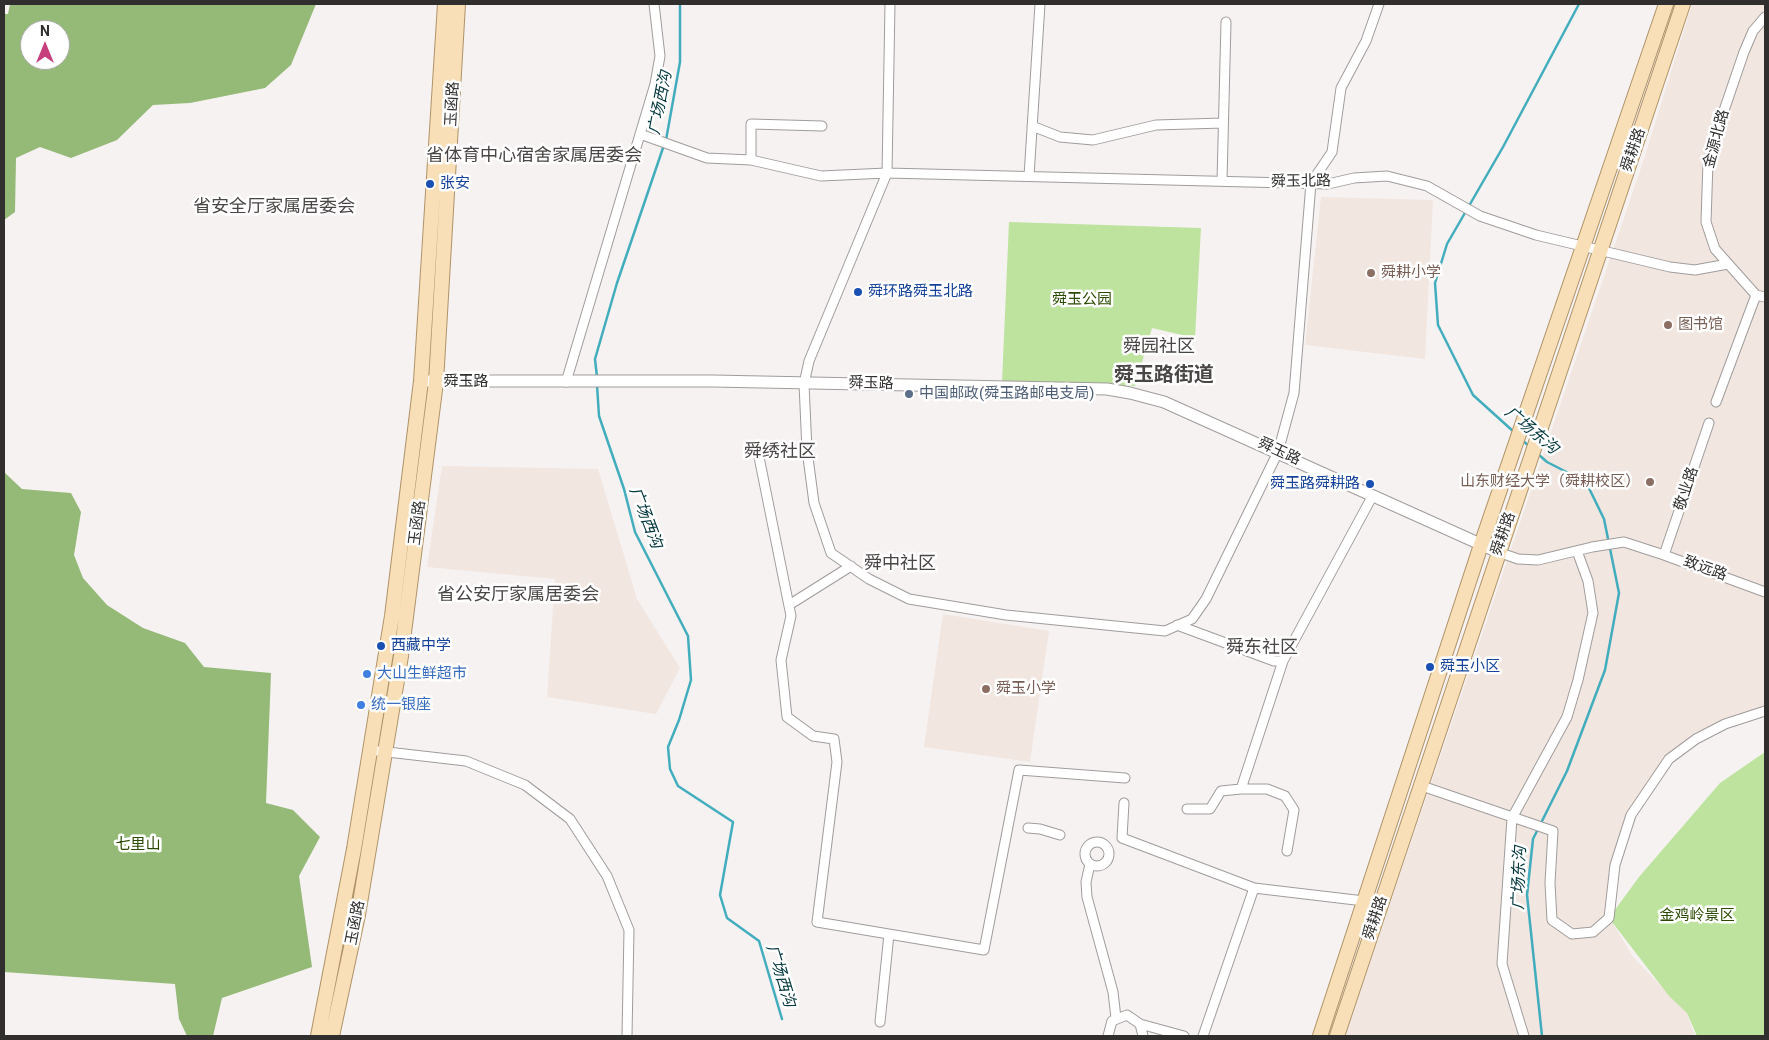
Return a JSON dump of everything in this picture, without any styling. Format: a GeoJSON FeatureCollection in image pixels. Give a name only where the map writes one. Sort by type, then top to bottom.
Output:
{"type":"FeatureCollection","features":[{"type":"Feature","properties":{"kind":"main road","name":"玉函路"},"geometry":{"type":"LineString","coordinates":[[318,1036],[370,750],[392,616],[421,381],[445,4]]}},
{"type":"Feature","properties":{"kind":"main road","name":"玉函路"},"geometry":{"type":"LineString","coordinates":[[332,1036],[358,915],[401,656],[436,382],[458,4]]}},
{"type":"Feature","properties":{"kind":"main road","name":"舜耕路"},"geometry":{"type":"LineString","coordinates":[[1320,1036],[1481,545],[1666,4]]}},
{"type":"Feature","properties":{"kind":"main road","name":"舜耕路"},"geometry":{"type":"LineString","coordinates":[[1337,1036],[1419,785],[1683,4]]}},
{"type":"Feature","properties":{"kind":"street"},"geometry":{"type":"LineString","coordinates":[[566,382],[655,84],[660,56],[654,4]]}},
{"type":"Feature","properties":{"kind":"street"},"geometry":{"type":"LineString","coordinates":[[890,4],[887,173],[809,361],[804,384],[807,450],[814,503],[831,553],[868,579],[909,599],[1006,615],[1166,631],[1192,619],[1206,599],[1278,452],[1294,393],[1311,183],[1332,152],[1342,88],[1366,41],[1379,4]]}},
{"type":"Feature","properties":{"kind":"street"},"geometry":{"type":"LineString","coordinates":[[1029,176],[1040,4]]}},
{"type":"Feature","properties":{"kind":"street","name":"金源北路"},"geometry":{"type":"LineString","coordinates":[[1761,296],[1714,248],[1706,222],[1708,162],[1744,52],[1753,31],[1765,17]]}},
{"type":"Feature","properties":{"kind":"street"},"geometry":{"type":"LineString","coordinates":[[1222,181],[1226,22]]}},
{"type":"Feature","properties":{"kind":"street"},"geometry":{"type":"LineString","coordinates":[[1032,126],[1060,137],[1093,140],[1156,124],[1223,123]]}},
{"type":"Feature","properties":{"kind":"street"},"geometry":{"type":"LineString","coordinates":[[751,160],[751,124],[822,126]]}},
{"type":"Feature","properties":{"kind":"street","name":"舜玉北路"},"geometry":{"type":"LineString","coordinates":[[640,134],[707,158],[751,160],[822,176],[887,173],[1328,184],[1354,178],[1387,176],[1428,186],[1480,216],[1536,235],[1670,267],[1695,270],[1728,264]]}},
{"type":"Feature","properties":{"kind":"street"},"geometry":{"type":"LineString","coordinates":[[1716,402],[1761,296]]}},
{"type":"Feature","properties":{"kind":"street","name":"舜玉路"},"geometry":{"type":"LineString","coordinates":[[421,381],[603,381],[1108,389],[1164,402],[1498,552]]}},
{"type":"Feature","properties":{"kind":"street","name":"敬业路"},"geometry":{"type":"LineString","coordinates":[[1664,555],[1709,423]]}},
{"type":"Feature","properties":{"kind":"street"},"geometry":{"type":"LineString","coordinates":[[807,450],[758,452],[791,616],[781,660],[787,717],[813,736],[834,739],[837,762],[817,922],[984,950],[1019,770],[1125,778]]}},
{"type":"Feature","properties":{"kind":"street"},"geometry":{"type":"LineString","coordinates":[[1241,789],[1283,661],[1372,495]]}},
{"type":"Feature","properties":{"kind":"street","name":"致远路"},"geometry":{"type":"LineString","coordinates":[[1577,551],[1621,543],[1644,548],[1765,592]]}},
{"type":"Feature","properties":{"kind":"street"},"geometry":{"type":"LineString","coordinates":[[1498,552],[1518,559],[1538,560],[1577,551],[1588,581],[1593,613],[1578,680],[1567,717],[1512,818],[1502,964],[1524,1036]]}},
{"type":"Feature","properties":{"kind":"street"},"geometry":{"type":"LineString","coordinates":[[789,605],[851,566]]}},
{"type":"Feature","properties":{"kind":"street"},"geometry":{"type":"LineString","coordinates":[[1177,625],[1274,661],[1283,661]]}},
{"type":"Feature","properties":{"kind":"street"},"geometry":{"type":"LineString","coordinates":[[1419,785],[1553,831],[1550,882],[1552,920],[1572,934],[1593,932],[1609,918],[1614,866],[1631,815],[1669,759],[1696,739],[1725,724],[1765,711]]}},
{"type":"Feature","properties":{"kind":"street"},"geometry":{"type":"LineString","coordinates":[[370,750],[466,761],[525,785],[570,819],[607,876],[629,930],[628,1036]]}},
{"type":"Feature","properties":{"kind":"street"},"geometry":{"type":"LineString","coordinates":[[1187,808],[1210,809],[1221,791],[1267,789],[1285,796],[1294,810],[1287,851]]}},
{"type":"Feature","properties":{"kind":"street"},"geometry":{"type":"LineString","coordinates":[[1122,838],[1124,804]]}},
{"type":"Feature","properties":{"kind":"street"},"geometry":{"type":"LineString","coordinates":[[1028,828],[1060,835]]}},
{"type":"Feature","properties":{"kind":"street"},"geometry":{"type":"LineString","coordinates":[[1116,1018],[1113,992],[1087,897],[1086,882],[1090,864],[1085,855],[1086,848],[1095,842],[1105,844],[1122,838],[1254,888],[1364,901]]}},
{"type":"Feature","properties":{"kind":"street"},"geometry":{"type":"LineString","coordinates":[[1090,864],[1098,866],[1106,862],[1109,851],[1105,844]]}},
{"type":"Feature","properties":{"kind":"street"},"geometry":{"type":"LineString","coordinates":[[1203,1036],[1254,888]]}},
{"type":"Feature","properties":{"kind":"street"},"geometry":{"type":"LineString","coordinates":[[880,1022],[889,934]]}},
{"type":"Feature","properties":{"kind":"street"},"geometry":{"type":"LineString","coordinates":[[1108,1036],[1109,1026],[1116,1018],[1127,1015],[1140,1024],[1184,1036]]}},
{"type":"Feature","properties":{"kind":"street"},"geometry":{"type":"LineString","coordinates":[[1140,1024],[1142,1036]]}},
{"type":"Feature","properties":{"kind":"shaded area","name":"山东财经大学（舜耕校区）"},"geometry":{"type":"Polygon","coordinates":[[[1692,4],[1765,4],[1765,711],[1725,724],[1669,759],[1631,815],[1616,861],[1609,917],[1633,957],[1687,1013],[1695,1036],[1345,1036],[1643,162],[1692,4]]]}},
{"type":"Feature","properties":{"kind":"shaded area","name":"舜耕小学"},"geometry":{"type":"Polygon","coordinates":[[[1321,197],[1433,200],[1425,359],[1305,345],[1321,197]]]}},
{"type":"Feature","properties":{"kind":"shaded area"},"geometry":{"type":"Polygon","coordinates":[[[442,466],[598,469],[637,599],[680,668],[656,714],[547,697],[555,579],[427,567],[442,466]]]}},
{"type":"Feature","properties":{"kind":"shaded area","name":"舜玉小学"},"geometry":{"type":"Polygon","coordinates":[[[943,614],[1049,631],[1030,762],[924,747],[943,614]]]}},
{"type":"Feature","properties":{"kind":"green space"},"geometry":{"type":"Polygon","coordinates":[[[10,4],[316,4],[291,65],[265,88],[190,103],[153,105],[117,140],[71,158],[40,147],[16,158],[15,212],[4,220],[4,14],[8,14],[10,4]]]}},
{"type":"Feature","properties":{"kind":"green space","name":"舜玉公园"},"geometry":{"type":"Polygon","coordinates":[[[1009,222],[1201,228],[1195,338],[1152,328],[1135,386],[1002,382],[1009,222]]]}},
{"type":"Feature","properties":{"kind":"green space","name":"七里山"},"geometry":{"type":"Polygon","coordinates":[[[4,472],[22,489],[71,493],[81,512],[74,555],[83,578],[107,605],[143,628],[185,643],[204,667],[271,673],[266,803],[293,810],[320,837],[299,876],[312,967],[222,998],[213,1036],[187,1036],[179,1019],[175,984],[4,972],[4,472]]]}},
{"type":"Feature","properties":{"kind":"green space","name":"金鸡岭景区"},"geometry":{"type":"Polygon","coordinates":[[[1765,752],[1765,1036],[1697,1036],[1687,1013],[1669,996],[1609,918],[1639,877],[1720,783],[1765,752]]]}},
{"type":"Feature","properties":{"kind":"waterway","name":"广场西沟"},"geometry":{"type":"LineString","coordinates":[[666,140],[680,62],[680,4]]}},
{"type":"Feature","properties":{"kind":"waterway","name":"广场东沟"},"geometry":{"type":"LineString","coordinates":[[1514,432],[1473,395],[1438,325],[1435,283],[1447,244],[1503,147],[1579,4]]}},
{"type":"Feature","properties":{"kind":"waterway","name":"广场西沟"},"geometry":{"type":"LineString","coordinates":[[597,377],[595,359],[617,283],[664,145]]}},
{"type":"Feature","properties":{"kind":"waterway","name":"广场西沟"},"geometry":{"type":"LineString","coordinates":[[597,385],[599,416],[624,489],[635,532],[688,636],[691,680],[679,720],[668,747],[670,769],[678,786],[733,822],[720,895],[727,918],[759,941],[782,1019]]}},
{"type":"Feature","properties":{"kind":"waterway","name":"广场东沟"},"geometry":{"type":"LineString","coordinates":[[1521,439],[1530,447]]}},
{"type":"Feature","properties":{"kind":"waterway","name":"广场东沟"},"geometry":{"type":"LineString","coordinates":[[1538,454],[1547,462],[1586,482],[1604,519],[1619,593],[1605,670],[1567,771],[1533,839],[1527,895],[1542,1036]]}},
{"type":"Feature","properties":{"kind":"place","name":"张安"},"geometry":{"type":"Point","coordinates":[430,184]}},
{"type":"Feature","properties":{"kind":"place","name":"舜耕小学"},"geometry":{"type":"Point","coordinates":[1371,273]}},
{"type":"Feature","properties":{"kind":"place","name":"舜环路舜玉北路"},"geometry":{"type":"Point","coordinates":[858,292]}},
{"type":"Feature","properties":{"kind":"place","name":"图书馆"},"geometry":{"type":"Point","coordinates":[1668,325]}},
{"type":"Feature","properties":{"kind":"place","name":"中国邮政(舜玉路邮电支局)"},"geometry":{"type":"Point","coordinates":[909,394]}},
{"type":"Feature","properties":{"kind":"place","name":"山东财经大学（舜耕校区）"},"geometry":{"type":"Point","coordinates":[1650,482]}},
{"type":"Feature","properties":{"kind":"place","name":"舜玉路舜耕路"},"geometry":{"type":"Point","coordinates":[1370,484]}},
{"type":"Feature","properties":{"kind":"place","name":"西藏中学"},"geometry":{"type":"Point","coordinates":[381,646]}},
{"type":"Feature","properties":{"kind":"place","name":"舜玉小区"},"geometry":{"type":"Point","coordinates":[1430,667]}},
{"type":"Feature","properties":{"kind":"place","name":"大山生鲜超市"},"geometry":{"type":"Point","coordinates":[367,674]}},
{"type":"Feature","properties":{"kind":"place","name":"舜玉小学"},"geometry":{"type":"Point","coordinates":[986,689]}},
{"type":"Feature","properties":{"kind":"place","name":"统一银座"},"geometry":{"type":"Point","coordinates":[361,705]}},
{"type":"Feature","properties":{"kind":"district","name":"省体育中心宿舍家属居委会"},"geometry":{"type":"Point","coordinates":[534,156]}},
{"type":"Feature","properties":{"kind":"district","name":"省安全厅家属居委会"},"geometry":{"type":"Point","coordinates":[274,207]}},
{"type":"Feature","properties":{"kind":"district","name":"舜园社区"},"geometry":{"type":"Point","coordinates":[1159,347]}},
{"type":"Feature","properties":{"kind":"district","name":"舜玉路街道"},"geometry":{"type":"Point","coordinates":[1164,376]}},
{"type":"Feature","properties":{"kind":"district","name":"舜绣社区"},"geometry":{"type":"Point","coordinates":[780,452]}},
{"type":"Feature","properties":{"kind":"district","name":"舜中社区"},"geometry":{"type":"Point","coordinates":[900,564]}},
{"type":"Feature","properties":{"kind":"district","name":"省公安厅家属居委会"},"geometry":{"type":"Point","coordinates":[518,595]}},
{"type":"Feature","properties":{"kind":"district","name":"舜东社区"},"geometry":{"type":"Point","coordinates":[1262,648]}}]}
